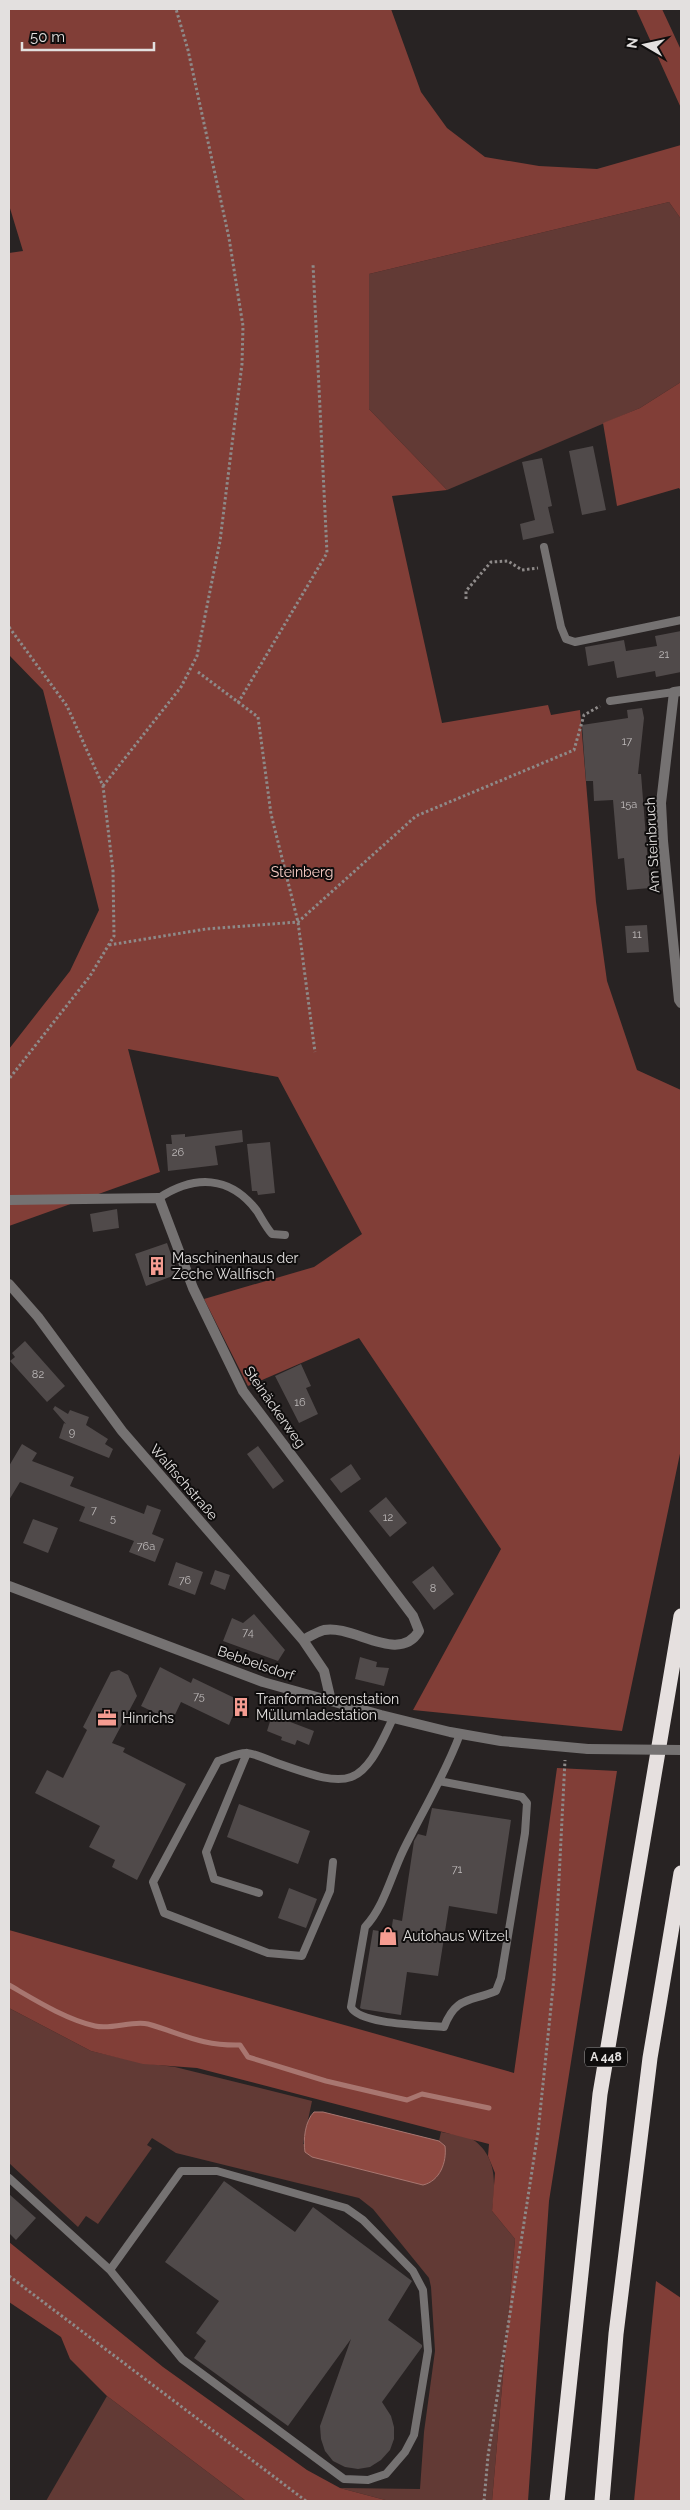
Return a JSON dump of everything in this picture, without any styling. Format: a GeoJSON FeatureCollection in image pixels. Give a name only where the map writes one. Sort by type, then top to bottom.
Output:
{"type":"FeatureCollection","features":[{"type":"Feature","properties":{"kind":"highway","name":"A 448"},"geometry":{"type":"LineString","coordinates":[[556,2501],[600,2094],[681,1616]]}},
{"type":"Feature","properties":{"kind":"highway"},"geometry":{"type":"LineString","coordinates":[[602,2501],[616,2334],[650,2058],[681,1873]]}},
{"type":"Feature","properties":{"kind":"street","name":"Am Steinbruch"},"geometry":{"type":"LineString","coordinates":[[677,692],[662,766],[662,803],[663,841],[679,1000],[681,1004]]}},
{"type":"Feature","properties":{"kind":"street"},"geometry":{"type":"LineString","coordinates":[[9,1200],[158,1198]]}},
{"type":"Feature","properties":{"kind":"street","name":"Steinäckerweg"},"geometry":{"type":"LineString","coordinates":[[158,1198],[193,1288],[243,1391],[413,1616],[418,1631],[414,1638],[404,1644],[382,1642],[345,1631],[324,1630],[303,1640]]}},
{"type":"Feature","properties":{"kind":"street","name":"Walfischstraße"},"geometry":{"type":"LineString","coordinates":[[9,1284],[38,1317],[122,1431],[303,1640],[324,1671],[331,1701]]}},
{"type":"Feature","properties":{"kind":"street","name":"Bebbelsdorf"},"geometry":{"type":"LineString","coordinates":[[9,1586],[262,1682],[393,1718],[460,1734],[501,1741],[566,1748],[681,1750]]}},
{"type":"Feature","properties":{"kind":"lane"},"geometry":{"type":"LineString","coordinates":[[544,547],[561,627],[566,639],[575,642],[681,620]]}},
{"type":"Feature","properties":{"kind":"lane"},"geometry":{"type":"LineString","coordinates":[[610,701],[677,692]]}},
{"type":"Feature","properties":{"kind":"lane"},"geometry":{"type":"LineString","coordinates":[[158,1198],[185,1184],[207,1182],[221,1185],[248,1202],[272,1234],[285,1235]]}},
{"type":"Feature","properties":{"kind":"lane"},"geometry":{"type":"LineString","coordinates":[[333,1862],[330,1891],[302,1956],[268,1953],[164,1913],[153,1882],[218,1761],[247,1753],[323,1779],[340,1780],[352,1777],[364,1770],[372,1761],[393,1718]]}},
{"type":"Feature","properties":{"kind":"lane"},"geometry":{"type":"LineString","coordinates":[[439,1781],[522,1797],[527,1803],[525,1833],[501,1978],[496,1991],[462,2001],[450,2013],[444,2027],[400,2024],[358,2016],[351,2007],[365,1926],[374,1917],[402,1853],[439,1781],[460,1734]]}},
{"type":"Feature","properties":{"kind":"lane"},"geometry":{"type":"LineString","coordinates":[[247,1753],[206,1852],[214,1880],[259,1893]]}},
{"type":"Feature","properties":{"kind":"lane"},"geometry":{"type":"LineString","coordinates":[[9,2178],[110,2270],[182,2359],[344,2479],[368,2480],[386,2474],[406,2452],[414,2435],[428,2351],[423,2290],[413,2271],[364,2220],[346,2208],[217,2171],[181,2171],[110,2270]]}},
{"type":"Feature","properties":{"kind":"path"},"geometry":{"type":"LineString","coordinates":[[103,786],[181,687],[196,656],[220,541],[242,364],[242,326],[229,238],[188,50],[176,9]]}},
{"type":"Feature","properties":{"kind":"path"},"geometry":{"type":"LineString","coordinates":[[238,702],[327,553],[312,264]]}},
{"type":"Feature","properties":{"kind":"path"},"geometry":{"type":"LineString","coordinates":[[466,599],[466,591],[491,562],[508,561],[522,570],[548,566]]}},
{"type":"Feature","properties":{"kind":"path"},"geometry":{"type":"LineString","coordinates":[[9,627],[67,706],[103,786],[113,871],[114,936],[90,976],[9,1079]]}},
{"type":"Feature","properties":{"kind":"path"},"geometry":{"type":"LineString","coordinates":[[198,672],[258,718],[271,814],[298,922],[315,1052]]}},
{"type":"Feature","properties":{"kind":"path"},"geometry":{"type":"LineString","coordinates":[[109,945],[206,929],[298,922],[416,816],[574,750],[584,715],[610,701]]}},
{"type":"Feature","properties":{"kind":"path"},"geometry":{"type":"LineString","coordinates":[[484,2501],[490,2447],[538,2132],[554,1978],[566,1748]]}},
{"type":"Feature","properties":{"kind":"path"},"geometry":{"type":"LineString","coordinates":[[9,2276],[306,2501]]}},
{"type":"Feature","properties":{"kind":"shaded area"},"geometry":{"type":"Polygon","coordinates":[[[669,202],[681,219],[681,382],[640,408],[447,490],[369,409],[369,274],[669,202]]]}},
{"type":"Feature","properties":{"kind":"shaded area"},"geometry":{"type":"Polygon","coordinates":[[[9,2008],[91,2051],[143,2063],[175,2067],[312,2101],[303,2144],[445,2146],[439,2141],[441,2132],[468,2137],[482,2148],[488,2156],[493,2173],[492,2211],[515,2239],[492,2501],[389,2501],[340,2488],[420,2489],[424,2432],[435,2351],[431,2287],[429,2278],[373,2209],[359,2198],[176,2153],[152,2138],[147,2145],[152,2148],[98,2224],[86,2216],[78,2227],[9,2163],[9,2008]]]}},
{"type":"Feature","properties":{"kind":"shaded area"},"geometry":{"type":"Polygon","coordinates":[[[314,2112],[323,2112],[439,2141],[445,2146],[445,2158],[441,2170],[434,2179],[423,2185],[312,2157],[305,2152],[304,2142],[307,2125],[314,2112]]]}},
{"type":"Feature","properties":{"kind":"shaded area"},"geometry":{"type":"Polygon","coordinates":[[[107,2396],[246,2501],[46,2501],[107,2396]]]}},
{"type":"Feature","properties":{"kind":"green space","name":"Steinberg"},"geometry":{"type":"Polygon","coordinates":[[[9,9],[391,9],[421,92],[447,128],[485,157],[539,166],[597,169],[681,145],[681,219],[669,202],[369,274],[369,409],[447,490],[392,496],[442,723],[548,705],[551,715],[580,710],[596,902],[607,981],[637,1070],[681,1090],[681,1449],[622,1731],[413,1710],[501,1549],[359,1338],[248,1386],[204,1299],[314,1267],[362,1234],[278,1077],[128,1049],[160,1172],[9,1226],[9,1049],[70,971],[99,910],[43,690],[9,655],[9,253],[23,251],[9,205],[9,9]]]}},
{"type":"Feature","properties":{"kind":"green space"},"geometry":{"type":"Polygon","coordinates":[[[636,9],[662,9],[681,50],[681,108],[636,9]]]}},
{"type":"Feature","properties":{"kind":"green space"},"geometry":{"type":"Polygon","coordinates":[[[681,382],[681,491],[679,488],[617,506],[603,423],[640,408],[681,382]]]}},
{"type":"Feature","properties":{"kind":"green space"},"geometry":{"type":"Polygon","coordinates":[[[557,1768],[617,1771],[549,2201],[528,2501],[492,2501],[515,2239],[492,2211],[495,2173],[488,2156],[489,2144],[197,2068],[143,2064],[91,2051],[9,2008],[9,1930],[514,2073],[557,1768]]]}},
{"type":"Feature","properties":{"kind":"green space"},"geometry":{"type":"Polygon","coordinates":[[[9,2242],[163,2367],[307,2470],[340,2488],[389,2501],[246,2501],[107,2396],[70,2359],[61,2337],[9,2302],[9,2242]]]}},
{"type":"Feature","properties":{"kind":"green space"},"geometry":{"type":"Polygon","coordinates":[[[656,2281],[681,2298],[681,2501],[634,2501],[656,2281]]]}},
{"type":"Feature","properties":{"kind":"building"},"geometry":{"type":"Polygon","coordinates":[[[593,446],[606,510],[582,515],[569,451],[593,446]]]}},
{"type":"Feature","properties":{"kind":"building"},"geometry":{"type":"Polygon","coordinates":[[[542,458],[552,506],[548,507],[554,533],[523,540],[520,524],[535,520],[522,462],[542,458]]]}},
{"type":"Feature","properties":{"kind":"building"},"geometry":{"type":"Polygon","coordinates":[[[681,631],[681,672],[656,677],[655,671],[617,678],[614,661],[588,666],[585,647],[624,640],[626,651],[657,646],[655,636],[681,631]]]}},
{"type":"Feature","properties":{"kind":"building"},"geometry":{"type":"Polygon","coordinates":[[[642,708],[644,718],[638,774],[641,774],[650,888],[627,890],[624,858],[618,859],[613,800],[594,801],[593,781],[586,781],[582,725],[628,718],[627,710],[642,708]]]}},
{"type":"Feature","properties":{"kind":"building"},"geometry":{"type":"Polygon","coordinates":[[[647,925],[649,952],[627,953],[625,926],[647,925]]]}},
{"type":"Feature","properties":{"kind":"building"},"geometry":{"type":"Polygon","coordinates":[[[242,1130],[243,1142],[215,1146],[218,1165],[168,1171],[166,1144],[172,1144],[171,1135],[185,1134],[185,1137],[242,1130]]]}},
{"type":"Feature","properties":{"kind":"building"},"geometry":{"type":"Polygon","coordinates":[[[270,1142],[275,1193],[258,1195],[257,1191],[252,1191],[247,1144],[270,1142]]]}},
{"type":"Feature","properties":{"kind":"building"},"geometry":{"type":"Polygon","coordinates":[[[117,1209],[119,1228],[93,1232],[90,1214],[117,1209]]]}},
{"type":"Feature","properties":{"kind":"building","name":"Maschinenhaus der Zeche Wallfisch"},"geometry":{"type":"Polygon","coordinates":[[[167,1243],[178,1274],[146,1286],[135,1254],[167,1243]]]}},
{"type":"Feature","properties":{"kind":"building"},"geometry":{"type":"Polygon","coordinates":[[[25,1341],[65,1386],[47,1402],[10,1361],[15,1357],[12,1353],[25,1341]]]}},
{"type":"Feature","properties":{"kind":"building"},"geometry":{"type":"Polygon","coordinates":[[[301,1364],[311,1386],[306,1388],[318,1414],[299,1423],[275,1376],[301,1364]]]}},
{"type":"Feature","properties":{"kind":"building"},"geometry":{"type":"Polygon","coordinates":[[[55,1406],[68,1414],[70,1410],[89,1417],[86,1425],[108,1439],[105,1444],[113,1449],[109,1458],[59,1438],[64,1423],[66,1424],[53,1409],[55,1406]]]}},
{"type":"Feature","properties":{"kind":"building"},"geometry":{"type":"Polygon","coordinates":[[[22,1444],[37,1453],[32,1461],[74,1477],[70,1486],[144,1514],[147,1505],[161,1510],[152,1534],[164,1539],[155,1562],[129,1552],[134,1541],[79,1521],[85,1507],[20,1482],[9,1500],[9,1466],[22,1444]]]}},
{"type":"Feature","properties":{"kind":"building"},"geometry":{"type":"Polygon","coordinates":[[[258,1446],[284,1481],[273,1489],[247,1454],[258,1446]]]}},
{"type":"Feature","properties":{"kind":"building"},"geometry":{"type":"Polygon","coordinates":[[[351,1464],[361,1479],[341,1493],[330,1479],[351,1464]]]}},
{"type":"Feature","properties":{"kind":"building"},"geometry":{"type":"Polygon","coordinates":[[[386,1497],[407,1523],[390,1537],[369,1511],[386,1497]]]}},
{"type":"Feature","properties":{"kind":"building"},"geometry":{"type":"Polygon","coordinates":[[[33,1519],[58,1528],[48,1553],[23,1543],[33,1519]]]}},
{"type":"Feature","properties":{"kind":"building"},"geometry":{"type":"Polygon","coordinates":[[[176,1562],[203,1572],[195,1595],[168,1585],[176,1562]]]}},
{"type":"Feature","properties":{"kind":"building"},"geometry":{"type":"Polygon","coordinates":[[[433,1566],[454,1594],[434,1610],[412,1582],[433,1566]]]}},
{"type":"Feature","properties":{"kind":"building"},"geometry":{"type":"Polygon","coordinates":[[[215,1570],[230,1575],[225,1590],[210,1584],[215,1570]]]}},
{"type":"Feature","properties":{"kind":"building"},"geometry":{"type":"Polygon","coordinates":[[[254,1614],[285,1650],[278,1661],[223,1641],[232,1618],[243,1623],[254,1614]]]}},
{"type":"Feature","properties":{"kind":"building"},"geometry":{"type":"Polygon","coordinates":[[[360,1657],[377,1662],[376,1667],[389,1668],[384,1686],[355,1679],[360,1657]]]}},
{"type":"Feature","properties":{"kind":"building"},"geometry":{"type":"Polygon","coordinates":[[[160,1667],[191,1683],[193,1678],[247,1704],[242,1716],[234,1713],[229,1725],[181,1702],[172,1721],[141,1706],[160,1667]]]}},
{"type":"Feature","properties":{"kind":"building"},"geometry":{"type":"Polygon","coordinates":[[[119,1670],[128,1675],[137,1696],[112,1743],[125,1748],[123,1752],[186,1784],[137,1880],[112,1867],[115,1860],[89,1847],[100,1826],[35,1793],[47,1770],[63,1778],[87,1730],[83,1727],[111,1672],[119,1670]]]}},
{"type":"Feature","properties":{"kind":"building"},"geometry":{"type":"Polygon","coordinates":[[[272,1715],[314,1731],[309,1745],[297,1740],[295,1745],[281,1740],[282,1737],[267,1731],[272,1715]]]}},
{"type":"Feature","properties":{"kind":"building"},"geometry":{"type":"Polygon","coordinates":[[[239,1804],[310,1831],[298,1864],[227,1837],[239,1804]]]}},
{"type":"Feature","properties":{"kind":"building"},"geometry":{"type":"Polygon","coordinates":[[[432,1808],[511,1820],[497,1914],[449,1906],[438,1976],[407,1972],[401,2015],[362,2009],[360,2008],[373,1930],[391,1933],[393,1919],[402,1921],[414,1841],[418,1834],[426,1836],[432,1808]]]}},
{"type":"Feature","properties":{"kind":"building"},"geometry":{"type":"Polygon","coordinates":[[[289,1888],[317,1899],[306,1928],[278,1918],[289,1888]]]}},
{"type":"Feature","properties":{"kind":"building"},"geometry":{"type":"Polygon","coordinates":[[[224,2181],[295,2232],[313,2207],[412,2281],[388,2320],[422,2345],[422,2347],[382,2402],[391,2416],[394,2427],[394,2439],[390,2450],[381,2460],[370,2467],[358,2469],[345,2467],[333,2461],[325,2451],[321,2439],[320,2426],[351,2339],[288,2426],[194,2358],[206,2341],[196,2333],[219,2301],[165,2262],[224,2181]]]}},
{"type":"Feature","properties":{"kind":"building"},"geometry":{"type":"Polygon","coordinates":[[[9,2194],[36,2218],[16,2240],[9,2233],[9,2194]]]}},
{"type":"Feature","properties":{"kind":"waterway"},"geometry":{"type":"LineString","coordinates":[[9,1985],[61,2014],[95,2026],[148,2024],[192,2039],[214,2044],[240,2045],[248,2057],[326,2081],[407,2100],[422,2094],[489,2108]]}},
{"type":"Feature","properties":{"kind":"place","name":"Maschinenhaus der Zeche Wallfisch"},"geometry":{"type":"Point","coordinates":[157,1266]}},
{"type":"Feature","properties":{"kind":"place","name":"Tranformatorenstation Müllumladestation"},"geometry":{"type":"Point","coordinates":[241,1707]}},
{"type":"Feature","properties":{"kind":"place","name":"Hinrichs"},"geometry":{"type":"Point","coordinates":[107,1718]}},
{"type":"Feature","properties":{"kind":"place","name":"Autohaus Witzel"},"geometry":{"type":"Point","coordinates":[388,1936]}}]}
